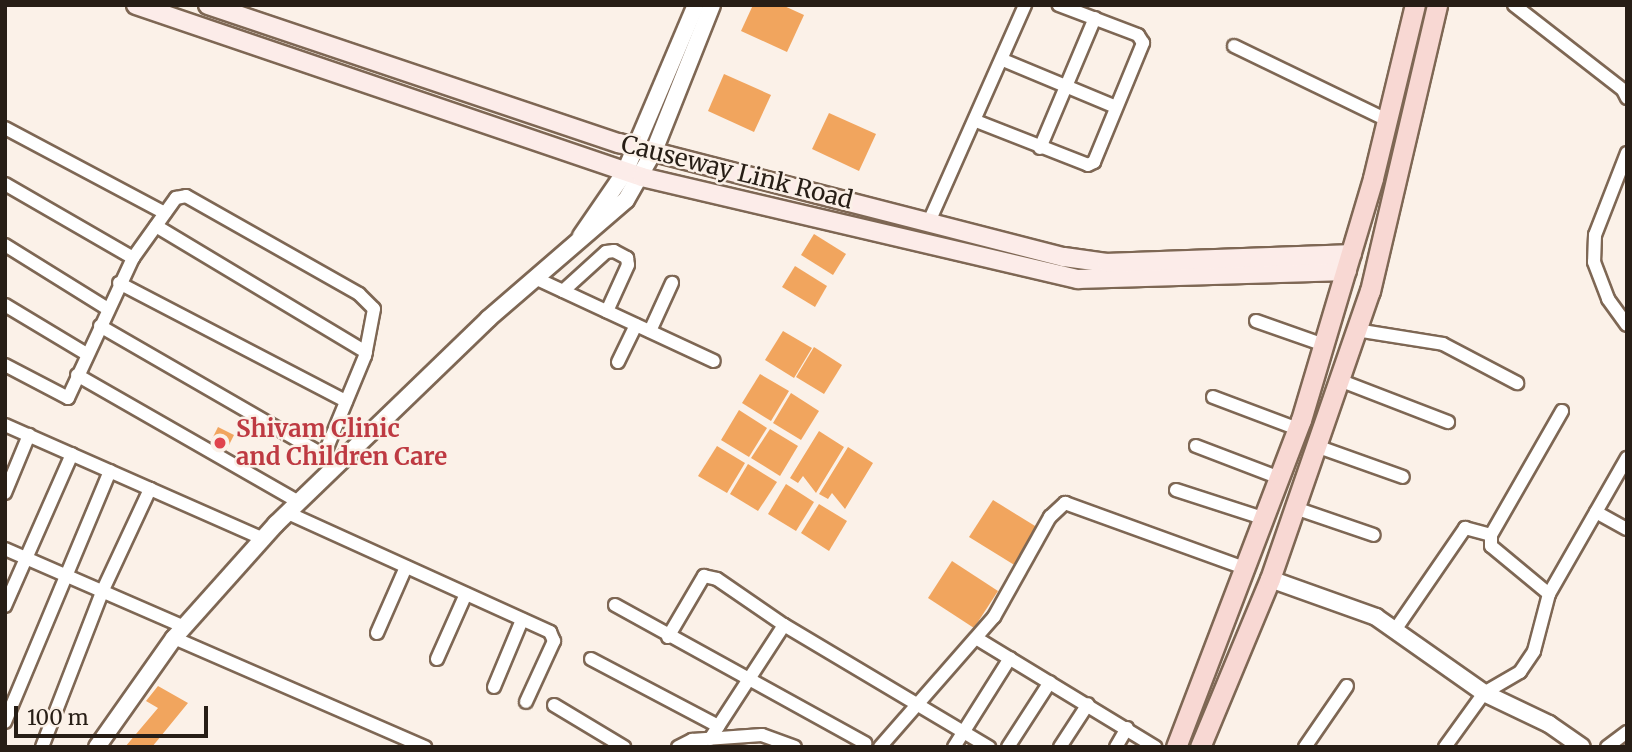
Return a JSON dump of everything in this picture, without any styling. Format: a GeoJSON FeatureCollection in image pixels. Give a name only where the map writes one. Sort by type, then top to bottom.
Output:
{"type":"FeatureCollection","features":[{"type":"Feature","properties":{"kind":"main road","name":"Causeway Link Road"},"geometry":{"type":"LineString","coordinates":[[136,5],[634,175],[1078,279],[1349,262]]}},
{"type":"Feature","properties":{"kind":"main road","name":"Causeway Link Road"},"geometry":{"type":"LineString","coordinates":[[208,5],[227,8],[307,39],[646,149],[928,224],[1107,263],[1349,262]]}},
{"type":"Feature","properties":{"kind":"main road"},"geometry":{"type":"LineString","coordinates":[[1176,747],[1247,569],[1298,429],[1349,262],[1415,5]]}},
{"type":"Feature","properties":{"kind":"main road"},"geometry":{"type":"LineString","coordinates":[[1200,747],[1270,579],[1356,330],[1399,183],[1437,5]]}},
{"type":"Feature","properties":{"kind":"street"},"geometry":{"type":"LineString","coordinates":[[646,149],[696,5]]}},
{"type":"Feature","properties":{"kind":"street"},"geometry":{"type":"LineString","coordinates":[[97,747],[179,633],[262,539],[535,278],[579,238],[601,226],[634,175],[712,5]]}},
{"type":"Feature","properties":{"kind":"street"},"geometry":{"type":"LineString","coordinates":[[928,224],[976,121],[1025,5]]}},
{"type":"Feature","properties":{"kind":"street"},"geometry":{"type":"LineString","coordinates":[[976,121],[1088,165],[1094,162],[1143,43],[1138,35],[1059,5]]}},
{"type":"Feature","properties":{"kind":"street"},"geometry":{"type":"LineString","coordinates":[[1514,5],[1623,90],[1627,98]]}},
{"type":"Feature","properties":{"kind":"street"},"geometry":{"type":"LineString","coordinates":[[219,32],[227,8]]}},
{"type":"Feature","properties":{"kind":"street"},"geometry":{"type":"LineString","coordinates":[[1040,148],[1095,18]]}},
{"type":"Feature","properties":{"kind":"street"},"geometry":{"type":"LineString","coordinates":[[1234,46],[1387,120]]}},
{"type":"Feature","properties":{"kind":"street"},"geometry":{"type":"LineString","coordinates":[[1003,60],[1116,107]]}},
{"type":"Feature","properties":{"kind":"street"},"geometry":{"type":"LineString","coordinates":[[5,128],[165,213]]}},
{"type":"Feature","properties":{"kind":"street"},"geometry":{"type":"LineString","coordinates":[[1627,153],[1595,235],[1594,262],[1608,299],[1627,324]]}},
{"type":"Feature","properties":{"kind":"street"},"geometry":{"type":"LineString","coordinates":[[5,184],[133,258]]}},
{"type":"Feature","properties":{"kind":"street"},"geometry":{"type":"LineString","coordinates":[[5,365],[68,398],[85,353],[133,258],[176,198],[186,196],[359,294],[374,309],[366,352],[324,455]]}},
{"type":"Feature","properties":{"kind":"street"},"geometry":{"type":"LineString","coordinates":[[156,226],[366,352]]}},
{"type":"Feature","properties":{"kind":"street"},"geometry":{"type":"LineString","coordinates":[[5,245],[108,309]]}},
{"type":"Feature","properties":{"kind":"street"},"geometry":{"type":"LineString","coordinates":[[563,291],[606,252],[614,251],[627,258],[628,265],[607,311]]}},
{"type":"Feature","properties":{"kind":"street"},"geometry":{"type":"LineString","coordinates":[[535,278],[714,361]]}},
{"type":"Feature","properties":{"kind":"street"},"geometry":{"type":"LineString","coordinates":[[119,283],[346,401]]}},
{"type":"Feature","properties":{"kind":"street"},"geometry":{"type":"LineString","coordinates":[[650,331],[672,283]]}},
{"type":"Feature","properties":{"kind":"street"},"geometry":{"type":"LineString","coordinates":[[5,305],[85,353]]}},
{"type":"Feature","properties":{"kind":"street"},"geometry":{"type":"LineString","coordinates":[[1256,321],[1324,345]]}},
{"type":"Feature","properties":{"kind":"street"},"geometry":{"type":"LineString","coordinates":[[618,362],[636,325]]}},
{"type":"Feature","properties":{"kind":"street"},"geometry":{"type":"LineString","coordinates":[[100,326],[338,464]]}},
{"type":"Feature","properties":{"kind":"street"},"geometry":{"type":"LineString","coordinates":[[1356,330],[1443,344],[1517,383]]}},
{"type":"Feature","properties":{"kind":"street"},"geometry":{"type":"LineString","coordinates":[[77,375],[293,507],[406,567],[554,635],[526,702]]}},
{"type":"Feature","properties":{"kind":"street"},"geometry":{"type":"LineString","coordinates":[[1339,380],[1448,422]]}},
{"type":"Feature","properties":{"kind":"street"},"geometry":{"type":"LineString","coordinates":[[1213,397],[1298,429]]}},
{"type":"Feature","properties":{"kind":"street"},"geometry":{"type":"LineString","coordinates":[[1549,594],[1490,546],[1491,535],[1562,411]]}},
{"type":"Feature","properties":{"kind":"street"},"geometry":{"type":"LineString","coordinates":[[5,425],[262,539]]}},
{"type":"Feature","properties":{"kind":"street"},"geometry":{"type":"LineString","coordinates":[[5,493],[29,435]]}},
{"type":"Feature","properties":{"kind":"street"},"geometry":{"type":"LineString","coordinates":[[1196,446],[1280,478]]}},
{"type":"Feature","properties":{"kind":"street"},"geometry":{"type":"LineString","coordinates":[[1316,446],[1403,477]]}},
{"type":"Feature","properties":{"kind":"street"},"geometry":{"type":"LineString","coordinates":[[5,606],[72,454]]}},
{"type":"Feature","properties":{"kind":"street"},"geometry":{"type":"LineString","coordinates":[[1446,747],[1484,693],[1520,672],[1534,652],[1549,594],[1627,457]]}},
{"type":"Feature","properties":{"kind":"street"},"geometry":{"type":"LineString","coordinates":[[5,722],[110,471]]}},
{"type":"Feature","properties":{"kind":"street"},"geometry":{"type":"LineString","coordinates":[[42,747],[102,592],[150,489]]}},
{"type":"Feature","properties":{"kind":"street"},"geometry":{"type":"LineString","coordinates":[[1176,490],[1266,519]]}},
{"type":"Feature","properties":{"kind":"street"},"geometry":{"type":"LineString","coordinates":[[880,747],[994,617],[1050,517],[1065,503],[1247,569]]}},
{"type":"Feature","properties":{"kind":"street"},"geometry":{"type":"LineString","coordinates":[[1295,508],[1374,534]]}},
{"type":"Feature","properties":{"kind":"street"},"geometry":{"type":"LineString","coordinates":[[1596,512],[1627,529]]}},
{"type":"Feature","properties":{"kind":"street"},"geometry":{"type":"LineString","coordinates":[[1395,630],[1465,528],[1491,535]]}},
{"type":"Feature","properties":{"kind":"street"},"geometry":{"type":"LineString","coordinates":[[5,550],[102,592],[179,633],[425,747]]}},
{"type":"Feature","properties":{"kind":"street"},"geometry":{"type":"LineString","coordinates":[[377,633],[406,567]]}},
{"type":"Feature","properties":{"kind":"street"},"geometry":{"type":"LineString","coordinates":[[668,637],[704,576],[717,579],[784,625],[921,702],[989,747]]}},
{"type":"Feature","properties":{"kind":"street"},"geometry":{"type":"LineString","coordinates":[[1270,579],[1376,617],[1484,693],[1549,724],[1582,747]]}},
{"type":"Feature","properties":{"kind":"street"},"geometry":{"type":"LineString","coordinates":[[437,659],[466,594]]}},
{"type":"Feature","properties":{"kind":"street"},"geometry":{"type":"LineString","coordinates":[[615,605],[668,637],[864,743]]}},
{"type":"Feature","properties":{"kind":"street"},"geometry":{"type":"LineString","coordinates":[[494,687],[523,620]]}},
{"type":"Feature","properties":{"kind":"street"},"geometry":{"type":"LineString","coordinates":[[710,738],[784,625]]}},
{"type":"Feature","properties":{"kind":"street"},"geometry":{"type":"LineString","coordinates":[[976,638],[1155,747]]}},
{"type":"Feature","properties":{"kind":"street"},"geometry":{"type":"LineString","coordinates":[[954,747],[1010,658]]}},
{"type":"Feature","properties":{"kind":"street"},"geometry":{"type":"LineString","coordinates":[[591,659],[718,726]]}},
{"type":"Feature","properties":{"kind":"street"},"geometry":{"type":"LineString","coordinates":[[1008,747],[1050,682]]}},
{"type":"Feature","properties":{"kind":"street"},"geometry":{"type":"LineString","coordinates":[[1305,747],[1347,686]]}},
{"type":"Feature","properties":{"kind":"street"},"geometry":{"type":"LineString","coordinates":[[1060,747],[1088,704]]}},
{"type":"Feature","properties":{"kind":"street"},"geometry":{"type":"LineString","coordinates":[[554,705],[624,747]]}},
{"type":"Feature","properties":{"kind":"street"},"geometry":{"type":"LineString","coordinates":[[1116,747],[1127,728]]}},
{"type":"Feature","properties":{"kind":"street"},"geometry":{"type":"LineString","coordinates":[[1607,747],[1627,732]]}},
{"type":"Feature","properties":{"kind":"street"},"geometry":{"type":"LineString","coordinates":[[678,747],[710,738],[735,742],[762,735],[795,747]]}},
{"type":"Feature","properties":{"kind":"building"},"geometry":{"type":"Polygon","coordinates":[[[753,5],[782,5],[804,15],[787,52],[741,31],[753,5]]]}},
{"type":"Feature","properties":{"kind":"building"},"geometry":{"type":"Polygon","coordinates":[[[724,74],[771,95],[754,132],[708,111],[724,74]]]}},
{"type":"Feature","properties":{"kind":"building"},"geometry":{"type":"Polygon","coordinates":[[[829,113],[876,134],[859,171],[812,149],[829,113]]]}},
{"type":"Feature","properties":{"kind":"building"},"geometry":{"type":"Polygon","coordinates":[[[814,234],[846,254],[833,275],[801,255],[814,234]]]}},
{"type":"Feature","properties":{"kind":"building"},"geometry":{"type":"Polygon","coordinates":[[[795,266],[827,286],[815,307],[782,287],[795,266]]]}},
{"type":"Feature","properties":{"kind":"building"},"geometry":{"type":"Polygon","coordinates":[[[783,331],[812,348],[794,378],[765,360],[783,331]]]}},
{"type":"Feature","properties":{"kind":"building"},"geometry":{"type":"Polygon","coordinates":[[[814,347],[842,365],[824,394],[796,377],[814,347]]]}},
{"type":"Feature","properties":{"kind":"building"},"geometry":{"type":"Polygon","coordinates":[[[760,374],[789,391],[771,421],[742,403],[760,374]]]}},
{"type":"Feature","properties":{"kind":"building"},"geometry":{"type":"Polygon","coordinates":[[[791,393],[819,411],[801,440],[773,423],[791,393]]]}},
{"type":"Feature","properties":{"kind":"building"},"geometry":{"type":"Polygon","coordinates":[[[739,410],[767,428],[749,457],[721,440],[739,410]]]}},
{"type":"Feature","properties":{"kind":"building"},"geometry":{"type":"Polygon","coordinates":[[[218,427],[234,435],[224,455],[208,447],[218,427]]]}},
{"type":"Feature","properties":{"kind":"building"},"geometry":{"type":"Polygon","coordinates":[[[770,429],[798,446],[780,476],[751,458],[770,429]]]}},
{"type":"Feature","properties":{"kind":"building"},"geometry":{"type":"Polygon","coordinates":[[[819,431],[844,447],[816,493],[803,476],[798,483],[790,478],[819,431]]]}},
{"type":"Feature","properties":{"kind":"building"},"geometry":{"type":"Polygon","coordinates":[[[717,446],[745,463],[727,493],[698,476],[717,446]]]}},
{"type":"Feature","properties":{"kind":"building"},"geometry":{"type":"Polygon","coordinates":[[[848,447],[873,463],[845,509],[832,493],[828,499],[819,494],[848,447]]]}},
{"type":"Feature","properties":{"kind":"building"},"geometry":{"type":"Polygon","coordinates":[[[748,464],[777,482],[758,511],[730,494],[748,464]]]}},
{"type":"Feature","properties":{"kind":"building"},"geometry":{"type":"Polygon","coordinates":[[[786,484],[814,502],[796,531],[768,514],[786,484]]]}},
{"type":"Feature","properties":{"kind":"building"},"geometry":{"type":"Polygon","coordinates":[[[993,500],[1040,529],[1016,566],[969,537],[993,500]]]}},
{"type":"Feature","properties":{"kind":"building"},"geometry":{"type":"Polygon","coordinates":[[[819,504],[847,521],[829,551],[801,533],[819,504]]]}},
{"type":"Feature","properties":{"kind":"building"},"geometry":{"type":"Polygon","coordinates":[[[952,561],[998,591],[974,628],[928,598],[952,561]]]}},
{"type":"Feature","properties":{"kind":"building"},"geometry":{"type":"Polygon","coordinates":[[[158,686],[188,703],[152,747],[125,747],[158,708],[146,701],[158,686]]]}},
{"type":"Feature","properties":{"kind":"place","name":"Shivam Clinic and Children Care"},"geometry":{"type":"Point","coordinates":[220,443]}}]}
